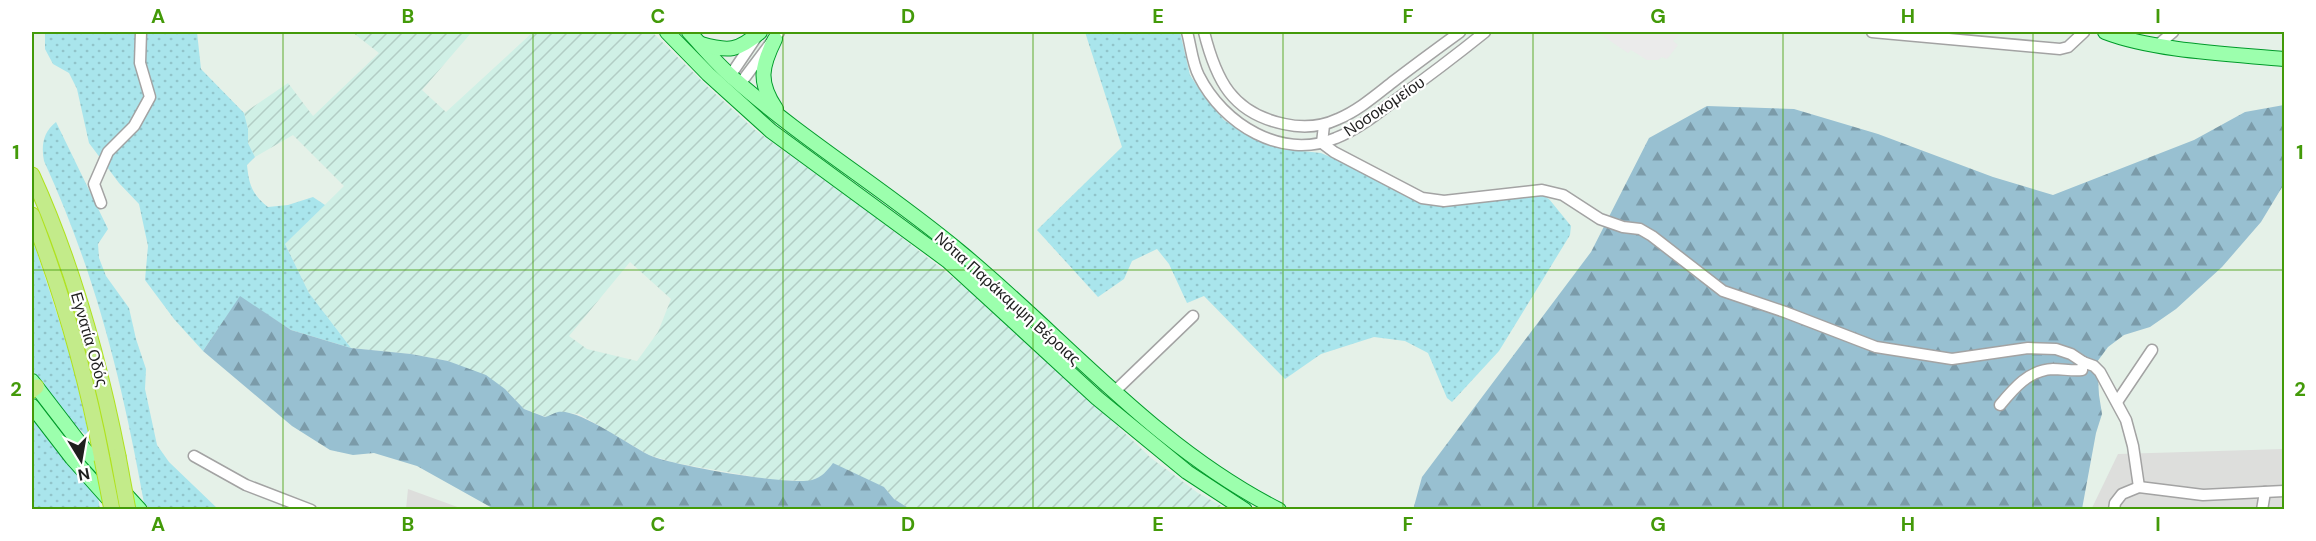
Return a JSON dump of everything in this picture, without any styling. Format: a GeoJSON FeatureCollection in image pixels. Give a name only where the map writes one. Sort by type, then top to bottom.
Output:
{"type":"FeatureCollection","features":[{"type":"Feature","properties":{"kind":"highway","name":"Εγνατία Οδός"},"geometry":{"type":"LineString","coordinates":[[32,175],[59,240],[98,360],[129,510]]}},
{"type":"Feature","properties":{"kind":"highway","name":"Εγνατία Οδός"},"geometry":{"type":"LineString","coordinates":[[32,215],[72,333],[112,510]]}},
{"type":"Feature","properties":{"kind":"highway"},"geometry":{"type":"LineString","coordinates":[[102,459],[105,510]]}},
{"type":"Feature","properties":{"kind":"main road","name":"Νότια Παράκαμψη Βέροιας"},"geometry":{"type":"LineString","coordinates":[[668,32],[723,89],[771,131],[948,261],[1097,398],[1187,472],[1245,510]]}},
{"type":"Feature","properties":{"kind":"main road","name":"Νότια Παράκαμψη Βέροιας"},"geometry":{"type":"LineString","coordinates":[[689,32],[735,80],[959,251],[1114,392],[1201,464],[1279,510]]}},
{"type":"Feature","properties":{"kind":"main road"},"geometry":{"type":"LineString","coordinates":[[701,45],[725,50],[736,49],[748,43],[760,32]]}},
{"type":"Feature","properties":{"kind":"main road"},"geometry":{"type":"LineString","coordinates":[[2105,32],[2159,44],[2284,59]]}},
{"type":"Feature","properties":{"kind":"main road"},"geometry":{"type":"LineString","coordinates":[[777,35],[765,59],[763,80],[765,91],[782,118]]}},
{"type":"Feature","properties":{"kind":"main road"},"geometry":{"type":"LineString","coordinates":[[723,89],[735,80]]}},
{"type":"Feature","properties":{"kind":"main road"},"geometry":{"type":"LineString","coordinates":[[33,386],[85,450],[140,510]]}},
{"type":"Feature","properties":{"kind":"main road"},"geometry":{"type":"LineString","coordinates":[[32,406],[72,458],[118,510]]}},
{"type":"Feature","properties":{"kind":"street"},"geometry":{"type":"LineString","coordinates":[[100,203],[94,184],[108,152],[134,126],[150,97],[140,63],[141,32]]}},
{"type":"Feature","properties":{"kind":"street"},"geometry":{"type":"LineString","coordinates":[[735,80],[760,32]]}},
{"type":"Feature","properties":{"kind":"street","name":"Νοσοκομείου"},"geometry":{"type":"LineString","coordinates":[[1187,32],[1197,73],[1207,92],[1229,116],[1259,136],[1277,142],[1299,144],[1322,143],[1356,128],[1485,32]]}},
{"type":"Feature","properties":{"kind":"street","name":"Νοσοκομείου"},"geometry":{"type":"LineString","coordinates":[[1204,32],[1216,73],[1240,105],[1257,117],[1293,126],[1324,125],[1356,110],[1460,32]]}},
{"type":"Feature","properties":{"kind":"street"},"geometry":{"type":"LineString","coordinates":[[1872,32],[2060,48],[2068,47],[2084,32]]}},
{"type":"Feature","properties":{"kind":"street"},"geometry":{"type":"LineString","coordinates":[[2159,44],[2173,32]]}},
{"type":"Feature","properties":{"kind":"street"},"geometry":{"type":"LineString","coordinates":[[735,80],[777,35]]}},
{"type":"Feature","properties":{"kind":"street"},"geometry":{"type":"LineString","coordinates":[[1324,125],[1322,143],[1334,152],[1422,198],[1444,201],[1542,190],[1563,195],[1600,219],[1640,230],[1652,236],[1723,291],[1876,347],[1952,359],[2028,348],[2056,349],[2071,354],[2094,366],[2100,372],[2117,402],[2126,420],[2133,446],[2139,487]]}},
{"type":"Feature","properties":{"kind":"street"},"geometry":{"type":"LineString","coordinates":[[1114,392],[1193,316]]}},
{"type":"Feature","properties":{"kind":"street"},"geometry":{"type":"LineString","coordinates":[[2117,402],[2152,350]]}},
{"type":"Feature","properties":{"kind":"street"},"geometry":{"type":"LineString","coordinates":[[2000,405],[2018,384],[2034,374],[2053,369],[2082,370],[2083,362]]}},
{"type":"Feature","properties":{"kind":"street"},"geometry":{"type":"LineString","coordinates":[[194,456],[246,485],[311,510]]}},
{"type":"Feature","properties":{"kind":"street"},"geometry":{"type":"LineString","coordinates":[[2114,510],[2115,503],[2122,494],[2139,487],[2204,495],[2284,491]]}},
{"type":"Feature","properties":{"kind":"street"},"geometry":{"type":"LineString","coordinates":[[2262,510],[2265,492]]}},
{"type":"Feature","properties":{"kind":"shaded area"},"geometry":{"type":"Polygon","coordinates":[[[197,32],[201,69],[244,113],[248,129],[248,143],[255,157],[247,165],[249,178],[258,198],[268,207],[288,205],[313,197],[325,205],[285,244],[309,293],[351,348],[291,330],[240,297],[203,351],[174,319],[145,280],[148,246],[139,204],[119,183],[89,143],[77,89],[69,73],[53,64],[45,49],[45,33],[197,32]]]}},
{"type":"Feature","properties":{"kind":"shaded area"},"geometry":{"type":"Polygon","coordinates":[[[352,32],[471,33],[422,90],[446,112],[533,32],[652,32],[755,130],[874,216],[1007,321],[1151,458],[1198,493],[1227,509],[910,509],[894,499],[884,487],[824,475],[811,481],[773,480],[676,463],[649,455],[579,414],[559,412],[546,417],[524,409],[505,389],[448,361],[411,354],[351,348],[309,293],[285,244],[344,186],[293,135],[255,157],[248,143],[248,129],[244,113],[288,83],[313,116],[379,53],[352,32]],[[630,262],[569,336],[587,349],[637,361],[658,332],[671,299],[630,262]]]}},
{"type":"Feature","properties":{"kind":"shaded area"},"geometry":{"type":"Polygon","coordinates":[[[1085,32],[1180,32],[1190,75],[1203,95],[1224,120],[1255,140],[1283,149],[1321,153],[1417,200],[1451,206],[1540,194],[1549,199],[1571,226],[1570,235],[1499,351],[1452,402],[1447,398],[1428,353],[1405,341],[1374,337],[1321,354],[1285,379],[1204,296],[1187,303],[1169,264],[1157,249],[1132,261],[1124,279],[1098,297],[1037,230],[1122,147],[1085,32]]]}},
{"type":"Feature","properties":{"kind":"shaded area"},"geometry":{"type":"Polygon","coordinates":[[[1597,32],[1674,32],[1679,35],[1673,41],[1678,45],[1667,59],[1662,57],[1658,60],[1647,60],[1631,50],[1628,53],[1597,32]]]}},
{"type":"Feature","properties":{"kind":"shaded area"},"geometry":{"type":"Polygon","coordinates":[[[56,122],[108,229],[98,244],[99,258],[106,276],[129,308],[146,369],[145,389],[157,445],[169,462],[218,509],[151,509],[144,503],[116,371],[93,287],[44,161],[44,140],[48,130],[56,122]]]}},
{"type":"Feature","properties":{"kind":"shaded area"},"geometry":{"type":"Polygon","coordinates":[[[32,237],[71,357],[90,439],[73,423],[34,372],[32,365],[32,237]]]}},
{"type":"Feature","properties":{"kind":"shaded area"},"geometry":{"type":"Polygon","coordinates":[[[32,414],[98,498],[100,509],[32,509],[32,414]]]}},
{"type":"Feature","properties":{"kind":"shaded area"},"geometry":{"type":"Polygon","coordinates":[[[2284,449],[2284,509],[2091,510],[2118,454],[2284,449]]]}},
{"type":"Feature","properties":{"kind":"shaded area"},"geometry":{"type":"Polygon","coordinates":[[[408,489],[463,509],[406,509],[408,489]]]}},
{"type":"Feature","properties":{"kind":"green space"},"geometry":{"type":"Polygon","coordinates":[[[2284,105],[2284,184],[2261,222],[2222,267],[2176,309],[2150,327],[2124,335],[2108,347],[2097,362],[2102,414],[2096,433],[2082,509],[1413,510],[1422,477],[1591,252],[1649,138],[1707,106],[1794,109],[1878,134],[1993,177],[2053,195],[2194,140],[2245,112],[2284,105]]]}},
{"type":"Feature","properties":{"kind":"green space"},"geometry":{"type":"Polygon","coordinates":[[[240,296],[291,330],[351,348],[411,354],[448,361],[486,375],[505,389],[524,409],[545,417],[558,412],[578,416],[604,428],[649,455],[661,459],[730,473],[800,481],[819,477],[833,463],[884,487],[894,499],[910,509],[494,509],[417,466],[374,453],[353,455],[330,450],[292,426],[203,351],[240,296]]]}}]}
